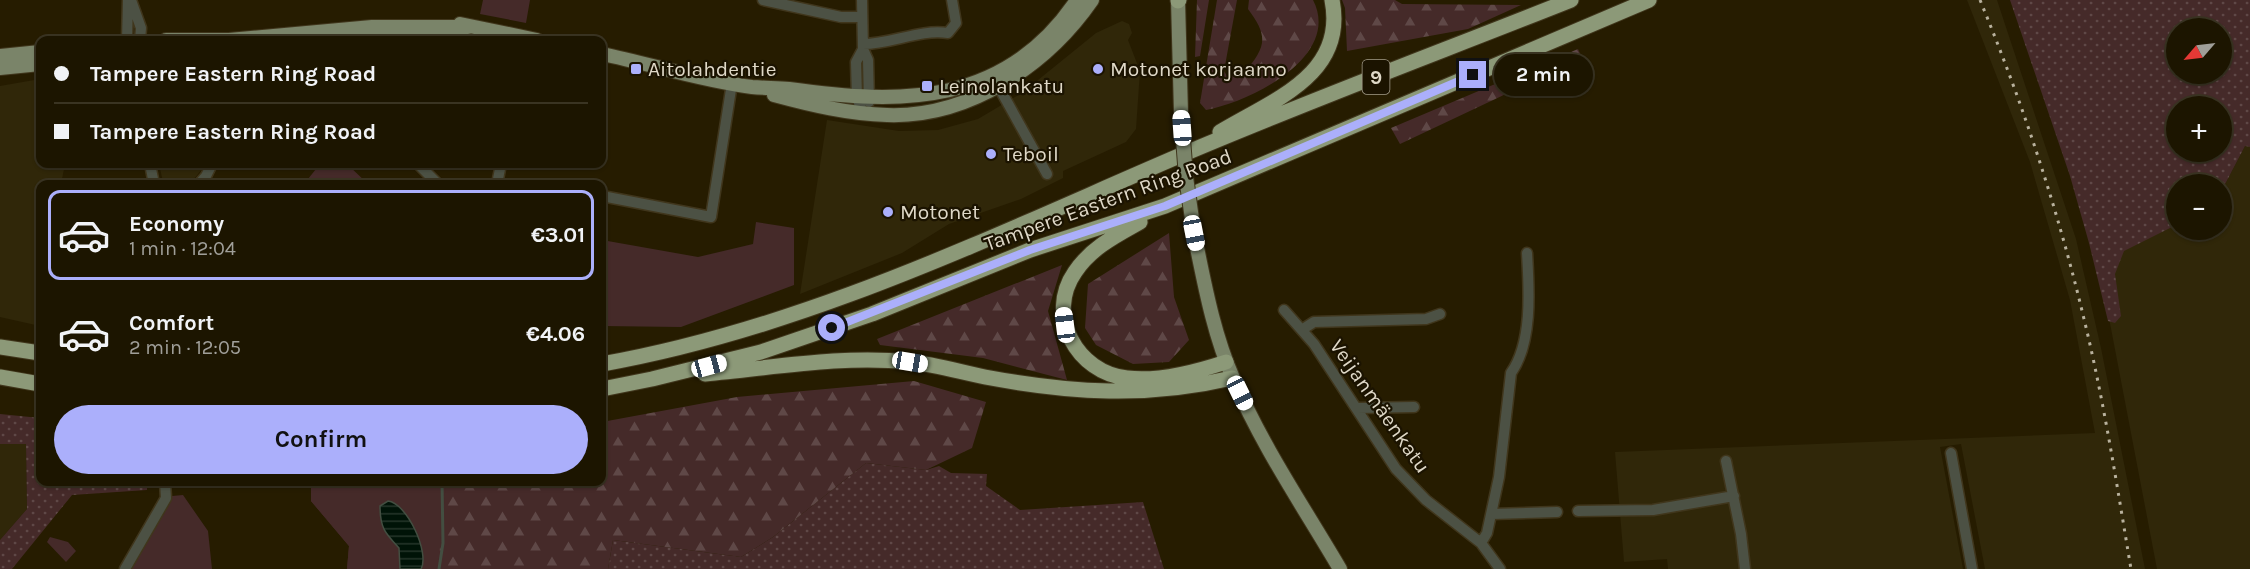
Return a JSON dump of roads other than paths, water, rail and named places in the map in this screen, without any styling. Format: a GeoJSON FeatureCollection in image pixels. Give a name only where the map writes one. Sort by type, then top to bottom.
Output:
{"type":"FeatureCollection","features":[{"type":"Feature","properties":{"kind":"highway"},"geometry":{"type":"LineString","coordinates":[[1182,155],[1289,91],[1313,72],[1334,38],[1332,0]]}},
{"type":"Feature","properties":{"kind":"highway","name":"Tampere Eastern Ring Road"},"geometry":{"type":"LineString","coordinates":[[606,363],[702,343],[814,308],[950,256],[1182,155],[1571,0]]}},
{"type":"Feature","properties":{"kind":"highway","name":"Tampere Eastern Ring Road"},"geometry":{"type":"LineString","coordinates":[[606,388],[761,352],[1030,250],[1165,206],[1649,0]]}},
{"type":"Feature","properties":{"kind":"highway"},"geometry":{"type":"LineString","coordinates":[[1165,206],[1104,242],[1074,273],[1064,298],[1065,325],[1069,338],[1075,349],[1096,368],[1127,378],[1170,376],[1226,362]]}},
{"type":"Feature","properties":{"kind":"highway"},"geometry":{"type":"LineString","coordinates":[[0,347],[36,352]]}},
{"type":"Feature","properties":{"kind":"highway"},"geometry":{"type":"LineString","coordinates":[[652,379],[849,360],[910,362],[1014,382],[1118,393],[1184,388],[1233,378]]}},
{"type":"Feature","properties":{"kind":"highway"},"geometry":{"type":"LineString","coordinates":[[0,377],[36,383]]}},
{"type":"Feature","properties":{"kind":"highway"},"geometry":{"type":"LineString","coordinates":[[0,383],[36,384]]}},
{"type":"Feature","properties":{"kind":"main road"},"geometry":{"type":"LineString","coordinates":[[606,55],[753,87],[864,98],[928,95],[995,80],[1043,40],[1077,0]]}},
{"type":"Feature","properties":{"kind":"main road"},"geometry":{"type":"LineString","coordinates":[[753,87],[775,95],[863,113],[890,116],[939,108],[1050,49],[1092,0]]}},
{"type":"Feature","properties":{"kind":"main road"},"geometry":{"type":"LineString","coordinates":[[1179,0],[1181,113],[1186,177],[1194,233],[1226,362],[1289,486],[1340,569]]}},
{"type":"Feature","properties":{"kind":"main road"},"geometry":{"type":"LineString","coordinates":[[273,36],[372,27],[468,27],[504,36]]}},
{"type":"Feature","properties":{"kind":"main road"},"geometry":{"type":"LineString","coordinates":[[0,56],[36,52]]}},
{"type":"Feature","properties":{"kind":"main road"},"geometry":{"type":"LineString","coordinates":[[0,68],[36,64]]}},
{"type":"Feature","properties":{"kind":"street"},"geometry":{"type":"LineString","coordinates":[[127,36],[130,0]]}},
{"type":"Feature","properties":{"kind":"street"},"geometry":{"type":"LineString","coordinates":[[130,0],[141,28],[140,36]]}},
{"type":"Feature","properties":{"kind":"street"},"geometry":{"type":"LineString","coordinates":[[764,0],[841,17],[862,17]]}},
{"type":"Feature","properties":{"kind":"street"},"geometry":{"type":"LineString","coordinates":[[862,0],[863,46],[868,60],[863,113]]}},
{"type":"Feature","properties":{"kind":"street"},"geometry":{"type":"LineString","coordinates":[[863,46],[930,32],[948,33],[956,23],[952,0]]}},
{"type":"Feature","properties":{"kind":"street"},"geometry":{"type":"LineString","coordinates":[[995,80],[1047,174]]}},
{"type":"Feature","properties":{"kind":"street"},"geometry":{"type":"LineString","coordinates":[[606,197],[711,217],[732,83]]}},
{"type":"Feature","properties":{"kind":"street"},"geometry":{"type":"LineString","coordinates":[[422,168],[434,180]]}},
{"type":"Feature","properties":{"kind":"street"},"geometry":{"type":"LineString","coordinates":[[1481,543],[1492,514],[1511,373],[1518,360],[1529,307],[1527,253]]}},
{"type":"Feature","properties":{"kind":"street","name":"Veijanmäenkatu"},"geometry":{"type":"LineString","coordinates":[[1284,310],[1303,329],[1395,469],[1410,486],[1481,543],[1500,569]]}},
{"type":"Feature","properties":{"kind":"street"},"geometry":{"type":"LineString","coordinates":[[1303,329],[1314,322],[1426,318],[1440,314]]}},
{"type":"Feature","properties":{"kind":"street"},"geometry":{"type":"LineString","coordinates":[[1357,408],[1414,407]]}},
{"type":"Feature","properties":{"kind":"street"},"geometry":{"type":"LineString","coordinates":[[1951,453],[1972,569]]}},
{"type":"Feature","properties":{"kind":"street"},"geometry":{"type":"LineString","coordinates":[[1726,461],[1734,496],[1745,569]]}},
{"type":"Feature","properties":{"kind":"street"},"geometry":{"type":"LineString","coordinates":[[125,569],[166,498],[165,486]]}},
{"type":"Feature","properties":{"kind":"street"},"geometry":{"type":"LineString","coordinates":[[1578,511],[1653,510],[1734,496]]}},
{"type":"Feature","properties":{"kind":"street"},"geometry":{"type":"LineString","coordinates":[[1492,514],[1557,512]]}},
{"type":"Feature","properties":{"kind":"waterway"},"geometry":{"type":"LineString","coordinates":[[439,569],[443,543],[442,486]]}},
{"type":"Feature","properties":{"kind":"railway"},"geometry":{"type":"LineString","coordinates":[[1980,0],[2011,78],[2074,278],[2104,412],[2131,569]]}},
{"type":"Feature","properties":{"kind":"place","name":"Aitolahdentie"},"geometry":{"type":"Point","coordinates":[636,69]}},
{"type":"Feature","properties":{"kind":"place","name":"Motonet korjaamo"},"geometry":{"type":"Point","coordinates":[1098,69]}},
{"type":"Feature","properties":{"kind":"place","name":"Leinolankatu"},"geometry":{"type":"Point","coordinates":[927,86]}},
{"type":"Feature","properties":{"kind":"place","name":"Teboil"},"geometry":{"type":"Point","coordinates":[991,154]}},
{"type":"Feature","properties":{"kind":"place","name":"Motonet"},"geometry":{"type":"Point","coordinates":[888,212]}}]}
